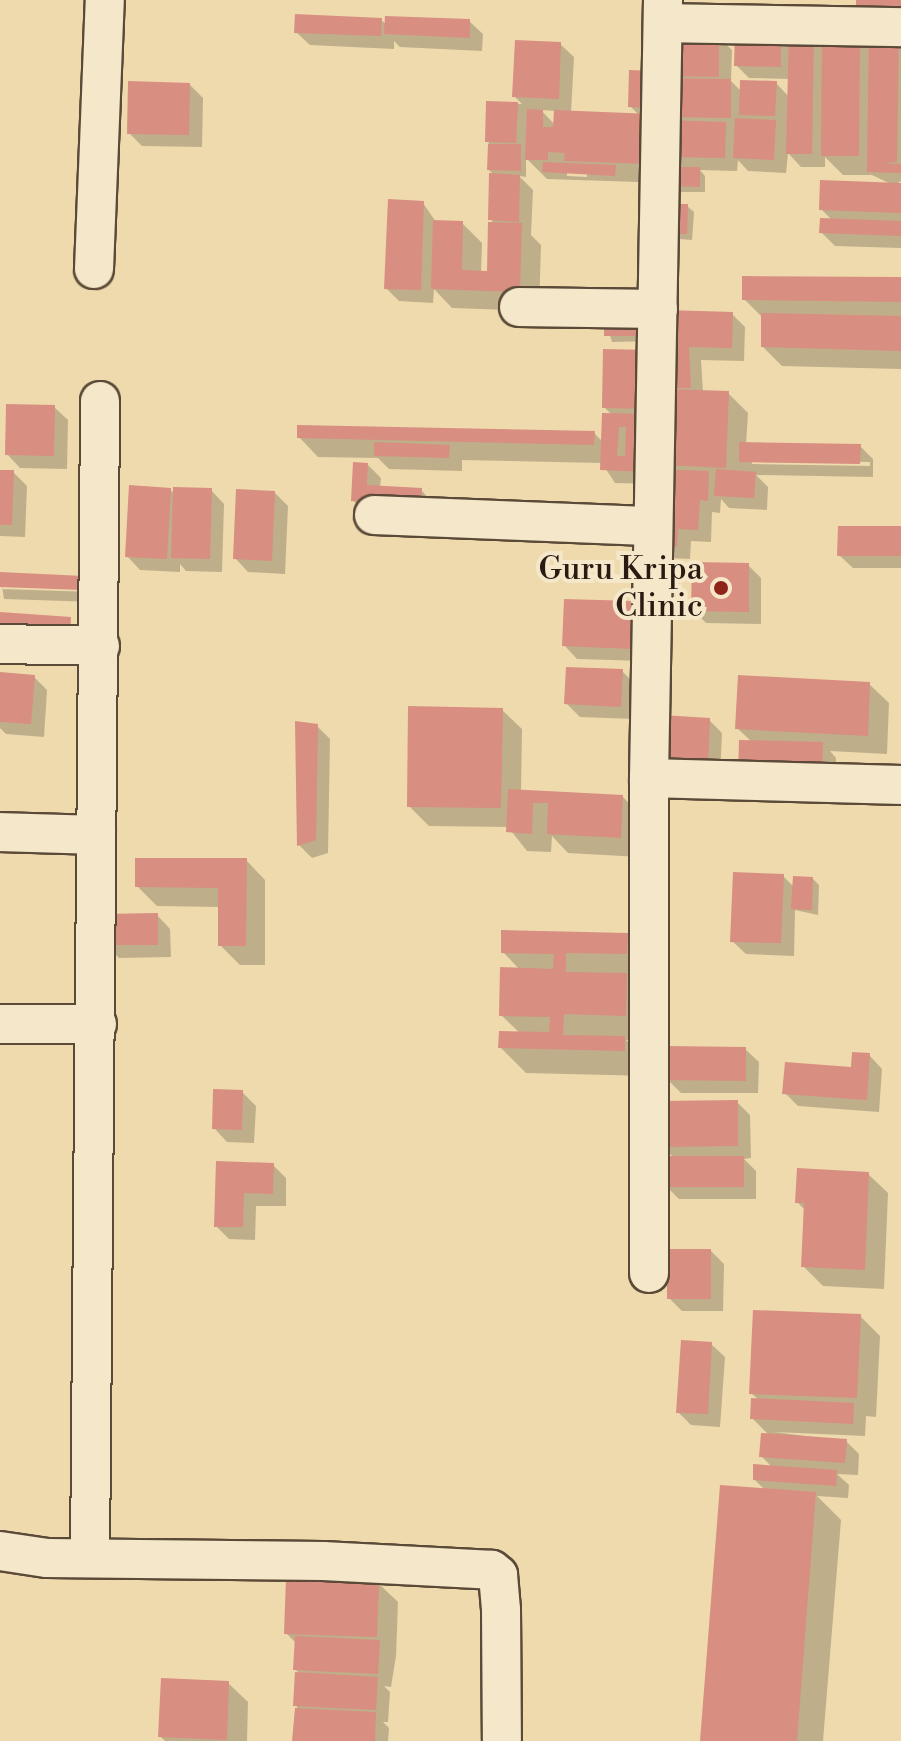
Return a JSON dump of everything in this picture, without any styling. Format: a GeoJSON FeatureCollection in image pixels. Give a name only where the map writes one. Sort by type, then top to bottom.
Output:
{"type":"FeatureCollection","features":[{"type":"Feature","properties":{"kind":"street"},"geometry":{"type":"LineString","coordinates":[[94,269],[105,0]]}},
{"type":"Feature","properties":{"kind":"street"},"geometry":{"type":"LineString","coordinates":[[649,1273],[649,778],[663,11],[901,27]]}},
{"type":"Feature","properties":{"kind":"street"},"geometry":{"type":"LineString","coordinates":[[519,307],[658,309]]}},
{"type":"Feature","properties":{"kind":"street"},"geometry":{"type":"LineString","coordinates":[[90,1557],[100,401]]}},
{"type":"Feature","properties":{"kind":"street"},"geometry":{"type":"LineString","coordinates":[[374,515],[653,526]]}},
{"type":"Feature","properties":{"kind":"street"},"geometry":{"type":"LineString","coordinates":[[0,644],[100,646]]}},
{"type":"Feature","properties":{"kind":"street"},"geometry":{"type":"LineString","coordinates":[[649,778],[901,785]]}},
{"type":"Feature","properties":{"kind":"street"},"geometry":{"type":"LineString","coordinates":[[0,832],[96,835]]}},
{"type":"Feature","properties":{"kind":"street"},"geometry":{"type":"LineString","coordinates":[[0,1024],[97,1024]]}},
{"type":"Feature","properties":{"kind":"street"},"geometry":{"type":"LineString","coordinates":[[0,1551],[90,1557],[492,1570],[498,1575],[501,1610],[502,1741]]}},
{"type":"Feature","properties":{"kind":"building"},"geometry":{"type":"Polygon","coordinates":[[[856,0],[901,0],[901,23],[856,23],[856,0]]]}},
{"type":"Feature","properties":{"kind":"building"},"geometry":{"type":"Polygon","coordinates":[[[295,14],[382,18],[381,36],[294,33],[295,14]]]}},
{"type":"Feature","properties":{"kind":"building"},"geometry":{"type":"Polygon","coordinates":[[[385,16],[470,19],[470,38],[384,34],[385,16]]]}},
{"type":"Feature","properties":{"kind":"building"},"geometry":{"type":"Polygon","coordinates":[[[869,28],[899,28],[897,162],[881,163],[901,164],[901,173],[867,172],[869,28]]]}},
{"type":"Feature","properties":{"kind":"building"},"geometry":{"type":"Polygon","coordinates":[[[789,29],[814,30],[812,154],[786,154],[789,29]]]}},
{"type":"Feature","properties":{"kind":"building"},"geometry":{"type":"Polygon","coordinates":[[[735,30],[781,31],[781,67],[734,66],[735,30]]]}},
{"type":"Feature","properties":{"kind":"building"},"geometry":{"type":"Polygon","coordinates":[[[822,31],[860,31],[859,156],[821,156],[822,31]]]}},
{"type":"Feature","properties":{"kind":"building"},"geometry":{"type":"Polygon","coordinates":[[[666,34],[719,35],[719,77],[665,76],[666,34]]]}},
{"type":"Feature","properties":{"kind":"building"},"geometry":{"type":"Polygon","coordinates":[[[515,40],[561,42],[559,99],[512,97],[515,40]]]}},
{"type":"Feature","properties":{"kind":"building"},"geometry":{"type":"Polygon","coordinates":[[[629,70],[654,71],[653,108],[628,107],[629,70]]]}},
{"type":"Feature","properties":{"kind":"building"},"geometry":{"type":"Polygon","coordinates":[[[666,78],[731,79],[731,118],[666,117],[666,78]]]}},
{"type":"Feature","properties":{"kind":"building"},"geometry":{"type":"Polygon","coordinates":[[[740,80],[777,81],[775,116],[739,115],[740,80]]]}},
{"type":"Feature","properties":{"kind":"building"},"geometry":{"type":"Polygon","coordinates":[[[128,81],[190,83],[189,135],[127,134],[128,81]]]}},
{"type":"Feature","properties":{"kind":"building"},"geometry":{"type":"Polygon","coordinates":[[[486,101],[518,102],[516,143],[485,142],[486,101]]]}},
{"type":"Feature","properties":{"kind":"building"},"geometry":{"type":"Polygon","coordinates":[[[527,109],[543,110],[543,127],[553,127],[554,110],[652,114],[650,164],[564,161],[565,153],[548,152],[548,160],[525,160],[527,109]]]}},
{"type":"Feature","properties":{"kind":"building"},"geometry":{"type":"Polygon","coordinates":[[[735,118],[776,120],[774,160],[733,158],[735,118]]]}},
{"type":"Feature","properties":{"kind":"building"},"geometry":{"type":"Polygon","coordinates":[[[662,120],[726,122],[725,158],[661,157],[662,120]]]}},
{"type":"Feature","properties":{"kind":"building"},"geometry":{"type":"Polygon","coordinates":[[[488,144],[521,144],[521,171],[487,170],[488,144]]]}},
{"type":"Feature","properties":{"kind":"building"},"geometry":{"type":"Polygon","coordinates":[[[543,162],[616,165],[615,176],[542,172],[543,162]]]}},
{"type":"Feature","properties":{"kind":"building"},"geometry":{"type":"Polygon","coordinates":[[[673,167],[700,167],[700,187],[672,186],[673,167]]]}},
{"type":"Feature","properties":{"kind":"building"},"geometry":{"type":"Polygon","coordinates":[[[489,173],[520,175],[519,222],[488,220],[489,173]]]}},
{"type":"Feature","properties":{"kind":"building"},"geometry":{"type":"Polygon","coordinates":[[[820,180],[901,183],[901,213],[819,210],[820,180]]]}},
{"type":"Feature","properties":{"kind":"building"},"geometry":{"type":"Polygon","coordinates":[[[388,199],[424,201],[421,290],[384,289],[388,199]]]}},
{"type":"Feature","properties":{"kind":"building"},"geometry":{"type":"Polygon","coordinates":[[[673,204],[688,204],[687,234],[671,234],[673,204]]]}},
{"type":"Feature","properties":{"kind":"building"},"geometry":{"type":"Polygon","coordinates":[[[820,218],[901,221],[901,236],[819,233],[820,218]]]}},
{"type":"Feature","properties":{"kind":"building"},"geometry":{"type":"Polygon","coordinates":[[[433,220],[463,221],[462,270],[487,271],[488,222],[522,223],[520,292],[431,289],[433,220]]]}},
{"type":"Feature","properties":{"kind":"building"},"geometry":{"type":"Polygon","coordinates":[[[742,276],[901,277],[901,302],[742,300],[742,276]]]}},
{"type":"Feature","properties":{"kind":"building"},"geometry":{"type":"Polygon","coordinates":[[[666,310],[733,312],[732,348],[689,347],[691,388],[664,388],[666,310]]]}},
{"type":"Feature","properties":{"kind":"building"},"geometry":{"type":"Polygon","coordinates":[[[761,313],[901,316],[901,351],[761,347],[761,313]]]}},
{"type":"Feature","properties":{"kind":"building"},"geometry":{"type":"Polygon","coordinates":[[[604,321],[649,321],[649,336],[604,336],[604,321]]]}},
{"type":"Feature","properties":{"kind":"building"},"geometry":{"type":"Polygon","coordinates":[[[603,349],[651,350],[650,409],[602,408],[603,349]]]}},
{"type":"Feature","properties":{"kind":"building"},"geometry":{"type":"Polygon","coordinates":[[[666,389],[729,391],[726,468],[663,465],[666,389]]]}},
{"type":"Feature","properties":{"kind":"building"},"geometry":{"type":"Polygon","coordinates":[[[6,404],[55,405],[54,456],[5,455],[6,404]]]}},
{"type":"Feature","properties":{"kind":"building"},"geometry":{"type":"Polygon","coordinates":[[[602,413],[650,414],[648,472],[600,470],[602,413]],[[619,427],[617,456],[625,456],[626,427],[619,427]]]}},
{"type":"Feature","properties":{"kind":"building"},"geometry":{"type":"Polygon","coordinates":[[[297,425],[595,431],[594,445],[297,438],[297,425]]]}},
{"type":"Feature","properties":{"kind":"building"},"geometry":{"type":"Polygon","coordinates":[[[374,442],[450,445],[449,458],[374,456],[374,442]]]}},
{"type":"Feature","properties":{"kind":"building"},"geometry":{"type":"Polygon","coordinates":[[[739,442],[861,444],[860,464],[739,462],[739,442]]]}},
{"type":"Feature","properties":{"kind":"building"},"geometry":{"type":"Polygon","coordinates":[[[353,462],[368,463],[367,485],[422,488],[421,506],[351,501],[353,462]]]}},
{"type":"Feature","properties":{"kind":"building"},"geometry":{"type":"Polygon","coordinates":[[[656,469],[709,471],[708,501],[700,500],[698,530],[678,529],[677,547],[654,545],[656,469]]]}},
{"type":"Feature","properties":{"kind":"building"},"geometry":{"type":"Polygon","coordinates":[[[716,469],[756,472],[754,498],[714,496],[716,469]]]}},
{"type":"Feature","properties":{"kind":"building"},"geometry":{"type":"Polygon","coordinates":[[[0,470],[14,470],[12,525],[0,525],[0,470]]]}},
{"type":"Feature","properties":{"kind":"building"},"geometry":{"type":"Polygon","coordinates":[[[129,485],[171,488],[167,559],[125,557],[129,485]]]}},
{"type":"Feature","properties":{"kind":"building"},"geometry":{"type":"Polygon","coordinates":[[[173,487],[212,488],[210,559],[171,558],[173,487]]]}},
{"type":"Feature","properties":{"kind":"building"},"geometry":{"type":"Polygon","coordinates":[[[236,489],[275,491],[272,561],[233,559],[236,489]]]}},
{"type":"Feature","properties":{"kind":"building"},"geometry":{"type":"Polygon","coordinates":[[[838,526],[901,526],[901,556],[837,556],[838,526]]]}},
{"type":"Feature","properties":{"kind":"building"},"geometry":{"type":"Polygon","coordinates":[[[692,562],[749,563],[749,612],[691,611],[692,562]]]}},
{"type":"Feature","properties":{"kind":"building"},"geometry":{"type":"Polygon","coordinates":[[[0,572],[84,576],[83,590],[0,587],[0,572]]]}},
{"type":"Feature","properties":{"kind":"building"},"geometry":{"type":"Polygon","coordinates":[[[564,599],[634,601],[632,649],[562,646],[564,599]]]}},
{"type":"Feature","properties":{"kind":"building"},"geometry":{"type":"Polygon","coordinates":[[[0,612],[71,617],[70,639],[0,636],[0,612]]]}},
{"type":"Feature","properties":{"kind":"building"},"geometry":{"type":"Polygon","coordinates":[[[566,667],[623,669],[621,707],[564,704],[566,667]]]}},
{"type":"Feature","properties":{"kind":"building"},"geometry":{"type":"Polygon","coordinates":[[[0,672],[35,675],[31,724],[0,722],[0,672]]]}},
{"type":"Feature","properties":{"kind":"building"},"geometry":{"type":"Polygon","coordinates":[[[738,675],[870,682],[868,736],[735,729],[738,675]]]}},
{"type":"Feature","properties":{"kind":"building"},"geometry":{"type":"Polygon","coordinates":[[[408,706],[503,708],[501,808],[407,807],[408,706]]]}},
{"type":"Feature","properties":{"kind":"building"},"geometry":{"type":"Polygon","coordinates":[[[661,715],[710,718],[708,766],[659,763],[661,715]]]}},
{"type":"Feature","properties":{"kind":"building"},"geometry":{"type":"Polygon","coordinates":[[[295,721],[318,724],[316,840],[297,846],[295,721]]]}},
{"type":"Feature","properties":{"kind":"building"},"geometry":{"type":"Polygon","coordinates":[[[739,740],[823,742],[822,779],[738,776],[739,740]]]}},
{"type":"Feature","properties":{"kind":"building"},"geometry":{"type":"Polygon","coordinates":[[[508,789],[623,795],[621,838],[547,834],[548,803],[533,803],[532,834],[506,832],[508,789]]]}},
{"type":"Feature","properties":{"kind":"building"},"geometry":{"type":"Polygon","coordinates":[[[135,858],[247,858],[246,946],[218,946],[218,888],[135,887],[135,858]]]}},
{"type":"Feature","properties":{"kind":"building"},"geometry":{"type":"Polygon","coordinates":[[[733,872],[784,874],[781,943],[730,942],[733,872]]]}},
{"type":"Feature","properties":{"kind":"building"},"geometry":{"type":"Polygon","coordinates":[[[793,876],[813,877],[812,910],[791,909],[793,876]]]}},
{"type":"Feature","properties":{"kind":"building"},"geometry":{"type":"Polygon","coordinates":[[[158,913],[158,945],[104,945],[103,914],[158,913]]]}},
{"type":"Feature","properties":{"kind":"building"},"geometry":{"type":"Polygon","coordinates":[[[501,930],[628,933],[627,954],[566,953],[566,972],[627,973],[626,1016],[564,1014],[563,1035],[625,1036],[625,1051],[498,1048],[499,1031],[549,1032],[550,1017],[499,1016],[500,967],[553,969],[554,954],[501,953],[501,930]]]}},
{"type":"Feature","properties":{"kind":"building"},"geometry":{"type":"Polygon","coordinates":[[[666,1046],[746,1047],[746,1081],[666,1080],[666,1046]]]}},
{"type":"Feature","properties":{"kind":"building"},"geometry":{"type":"Polygon","coordinates":[[[852,1052],[870,1053],[867,1100],[782,1094],[785,1062],[851,1067],[852,1052]]]}},
{"type":"Feature","properties":{"kind":"building"},"geometry":{"type":"Polygon","coordinates":[[[213,1089],[243,1090],[242,1130],[212,1129],[213,1089]]]}},
{"type":"Feature","properties":{"kind":"building"},"geometry":{"type":"Polygon","coordinates":[[[738,1100],[738,1146],[661,1147],[660,1101],[738,1100]]]}},
{"type":"Feature","properties":{"kind":"building"},"geometry":{"type":"Polygon","coordinates":[[[664,1156],[744,1156],[744,1187],[664,1187],[664,1156]]]}},
{"type":"Feature","properties":{"kind":"building"},"geometry":{"type":"Polygon","coordinates":[[[216,1161],[274,1163],[273,1194],[244,1193],[243,1227],[214,1227],[216,1161]]]}},
{"type":"Feature","properties":{"kind":"building"},"geometry":{"type":"Polygon","coordinates":[[[797,1168],[869,1172],[865,1270],[801,1267],[804,1203],[795,1203],[797,1168]]]}},
{"type":"Feature","properties":{"kind":"building"},"geometry":{"type":"Polygon","coordinates":[[[667,1249],[711,1249],[711,1299],[667,1299],[667,1249]]]}},
{"type":"Feature","properties":{"kind":"building"},"geometry":{"type":"Polygon","coordinates":[[[753,1310],[861,1314],[857,1398],[749,1394],[753,1310]]]}},
{"type":"Feature","properties":{"kind":"building"},"geometry":{"type":"Polygon","coordinates":[[[681,1340],[712,1342],[708,1414],[676,1413],[681,1340]]]}},
{"type":"Feature","properties":{"kind":"building"},"geometry":{"type":"Polygon","coordinates":[[[751,1398],[854,1403],[853,1424],[750,1419],[751,1398]]]}},
{"type":"Feature","properties":{"kind":"building"},"geometry":{"type":"Polygon","coordinates":[[[761,1433],[847,1439],[845,1463],[759,1457],[761,1433]]]}},
{"type":"Feature","properties":{"kind":"building"},"geometry":{"type":"Polygon","coordinates":[[[753,1464],[837,1470],[836,1486],[753,1480],[753,1464]]]}},
{"type":"Feature","properties":{"kind":"building"},"geometry":{"type":"Polygon","coordinates":[[[720,1485],[816,1492],[797,1741],[700,1741],[720,1485]]]}},
{"type":"Feature","properties":{"kind":"building"},"geometry":{"type":"Polygon","coordinates":[[[286,1578],[379,1581],[377,1637],[284,1634],[286,1578]]]}},
{"type":"Feature","properties":{"kind":"building"},"geometry":{"type":"Polygon","coordinates":[[[295,1636],[380,1640],[378,1674],[293,1670],[295,1636]]]}},
{"type":"Feature","properties":{"kind":"building"},"geometry":{"type":"Polygon","coordinates":[[[295,1672],[378,1677],[376,1710],[293,1706],[295,1672]]]}},
{"type":"Feature","properties":{"kind":"building"},"geometry":{"type":"Polygon","coordinates":[[[161,1678],[229,1681],[227,1740],[158,1737],[161,1678]]]}},
{"type":"Feature","properties":{"kind":"building"},"geometry":{"type":"Polygon","coordinates":[[[295,1708],[376,1712],[375,1741],[292,1741],[295,1708]]]}},
{"type":"Feature","properties":{"kind":"place","name":"Guru Kripa Clinic"},"geometry":{"type":"Point","coordinates":[721,588]}}]}
